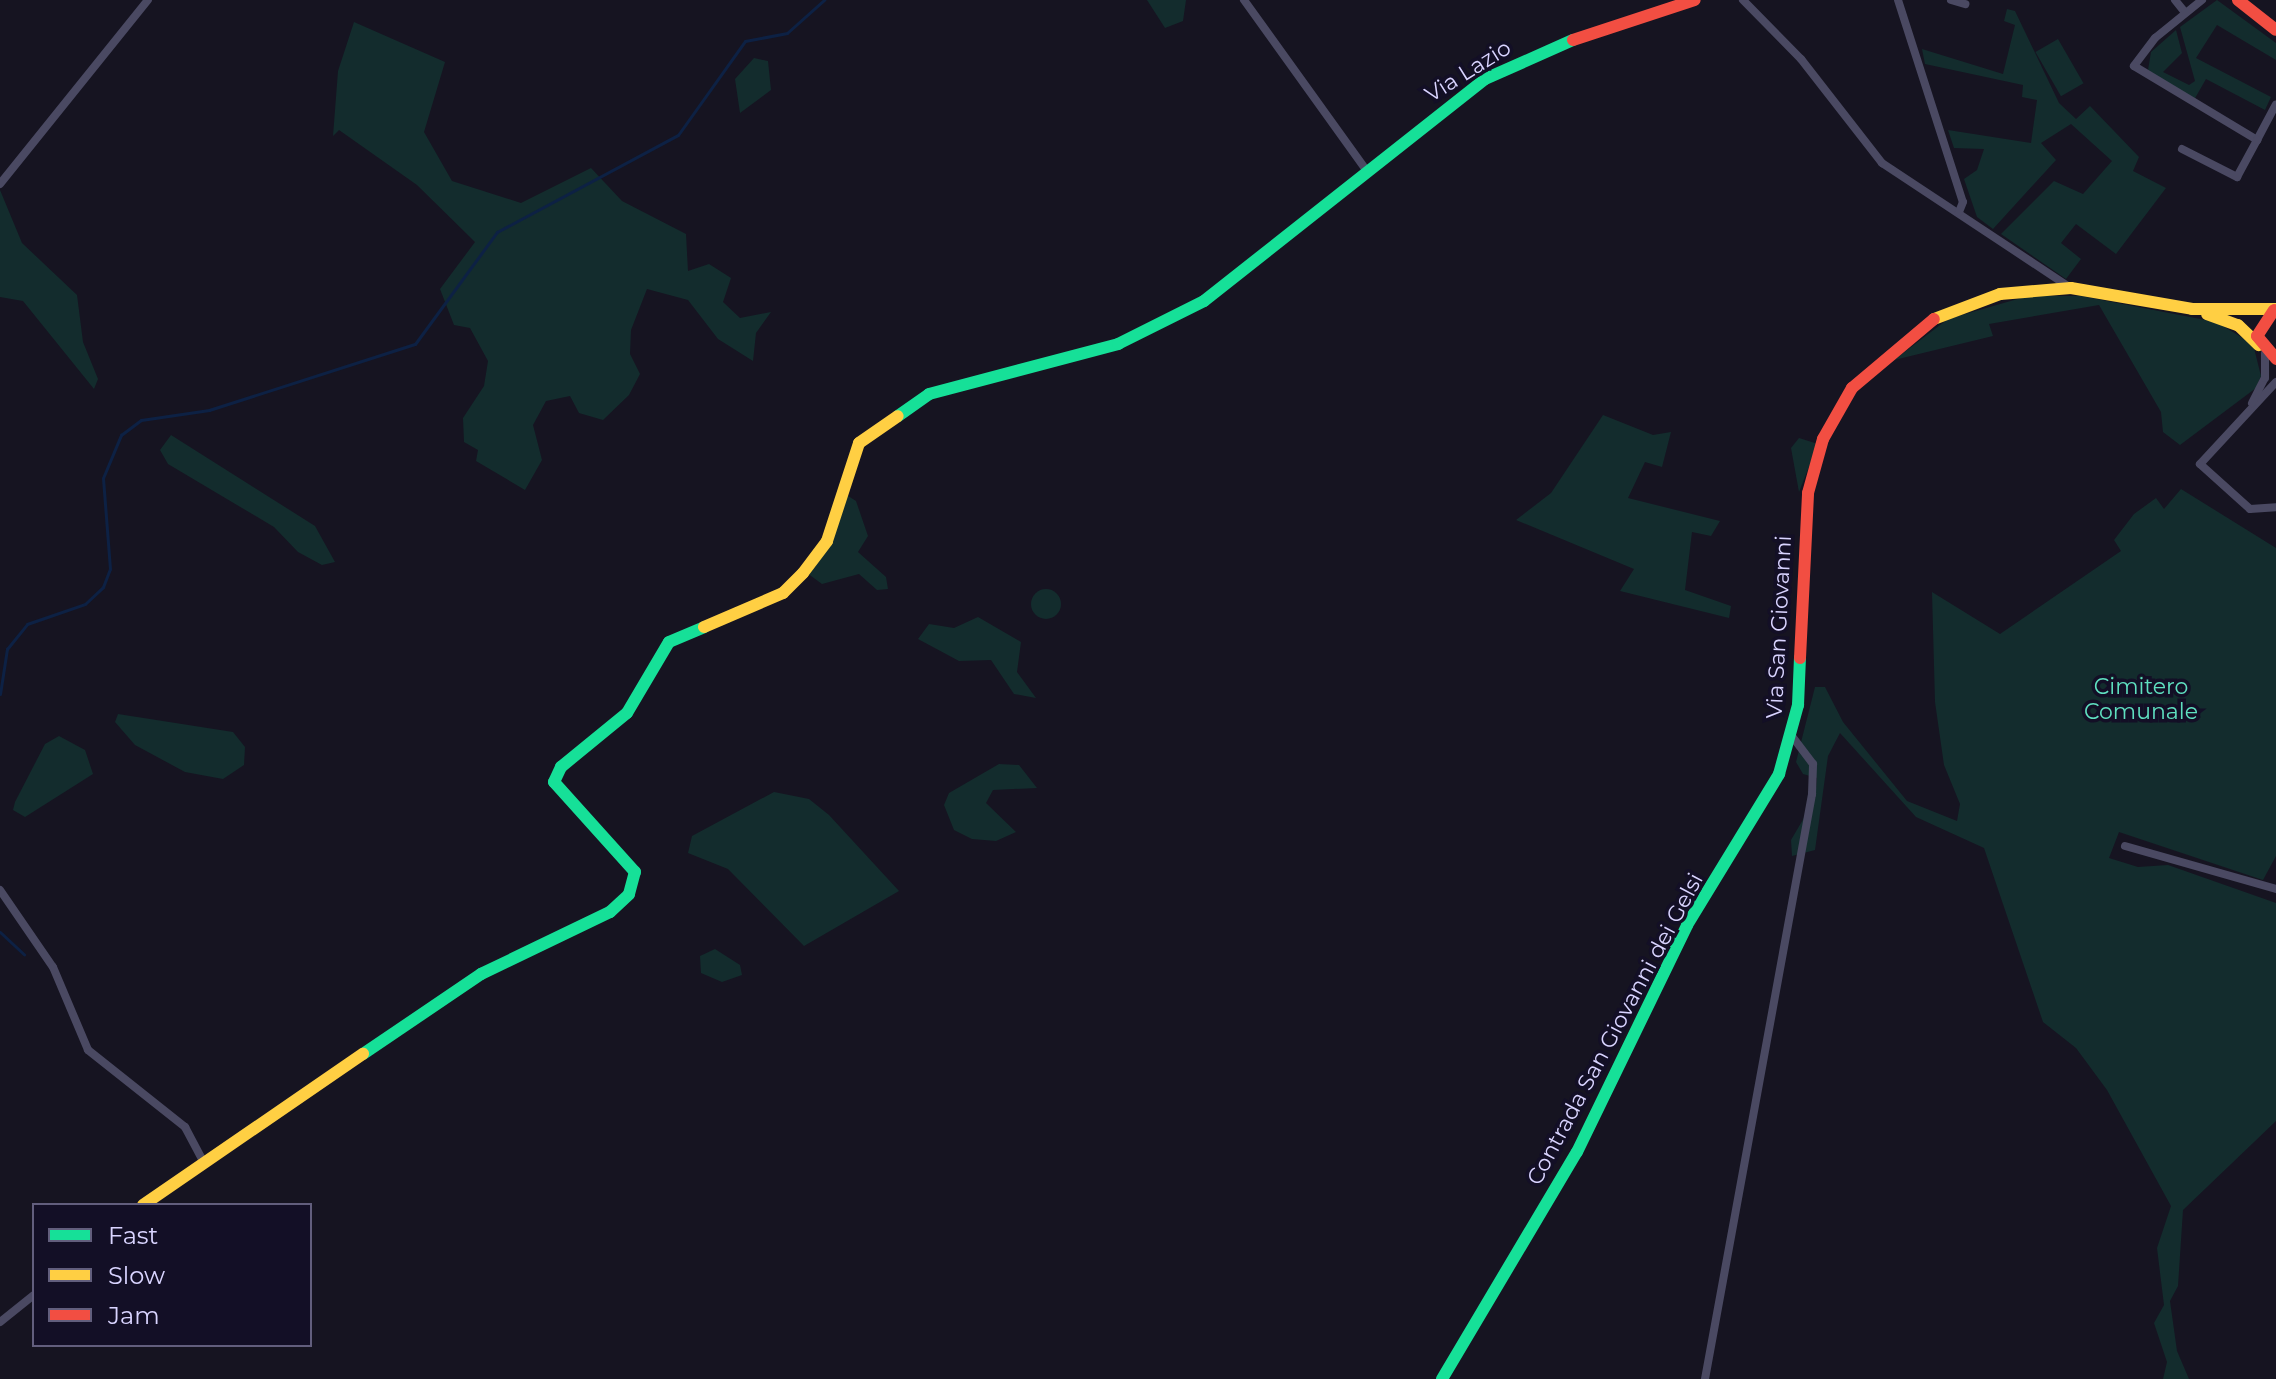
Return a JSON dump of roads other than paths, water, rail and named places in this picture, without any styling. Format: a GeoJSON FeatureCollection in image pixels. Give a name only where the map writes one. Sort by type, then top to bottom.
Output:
{"type":"FeatureCollection","features":[{"type":"Feature","properties":{"kind":"street"},"geometry":{"type":"LineString","coordinates":[[0,184],[148,0]]}},
{"type":"Feature","properties":{"kind":"street"},"geometry":{"type":"LineString","coordinates":[[1244,0],[1367,171]]}},
{"type":"Feature","properties":{"kind":"street","name":"Via Lazio"},"geometry":{"type":"LineString","coordinates":[[202,1159],[481,974],[610,912],[629,894],[635,872],[562,795],[554,782],[561,767],[627,713],[669,642],[783,593],[803,573],[827,541],[859,443],[929,394],[1118,344],[1204,301],[1485,79],[1538,52],[1695,0]]}},
{"type":"Feature","properties":{"kind":"street"},"geometry":{"type":"LineString","coordinates":[[1743,0],[1801,59],[1882,163],[2071,288]]}},
{"type":"Feature","properties":{"kind":"street"},"geometry":{"type":"LineString","coordinates":[[1898,0],[1963,202],[1959,212]]}},
{"type":"Feature","properties":{"kind":"street"},"geometry":{"type":"LineString","coordinates":[[1951,0],[1965,4]]}},
{"type":"Feature","properties":{"kind":"street"},"geometry":{"type":"LineString","coordinates":[[2175,0],[2184,11]]}},
{"type":"Feature","properties":{"kind":"street"},"geometry":{"type":"LineString","coordinates":[[2202,0],[2184,11],[2134,66],[2257,140]]}},
{"type":"Feature","properties":{"kind":"street"},"geometry":{"type":"LineString","coordinates":[[2238,0],[2276,30]]}},
{"type":"Feature","properties":{"kind":"street"},"geometry":{"type":"LineString","coordinates":[[2182,149],[2237,177],[2276,105]]}},
{"type":"Feature","properties":{"kind":"street","name":"Via San Giovanni"},"geometry":{"type":"LineString","coordinates":[[1705,1379],[1812,794],[1813,764],[1793,737],[1806,506],[1836,413],[1872,365],[1959,305],[2071,288],[2192,309],[2238,325],[2267,352]]}},
{"type":"Feature","properties":{"kind":"street","name":"Via San Giovanni"},"geometry":{"type":"LineString","coordinates":[[2192,309],[2276,309]]}},
{"type":"Feature","properties":{"kind":"street"},"geometry":{"type":"LineString","coordinates":[[2243,417],[2265,378],[2267,352],[2258,328],[2276,309]]}},
{"type":"Feature","properties":{"kind":"street"},"geometry":{"type":"LineString","coordinates":[[2276,382],[2200,464],[2250,509],[2276,507]]}},
{"type":"Feature","properties":{"kind":"street","name":"Contrada San Giovanni dei Gelsi"},"geometry":{"type":"LineString","coordinates":[[1442,1379],[1577,1152],[1687,925],[1753,821],[1793,737]]}},
{"type":"Feature","properties":{"kind":"street"},"geometry":{"type":"LineString","coordinates":[[2125,846],[2276,889]]}},
{"type":"Feature","properties":{"kind":"street"},"geometry":{"type":"LineString","coordinates":[[0,890],[53,967],[88,1050],[185,1127],[202,1159],[146,1203]]}},
{"type":"Feature","properties":{"kind":"street"},"geometry":{"type":"LineString","coordinates":[[0,1322],[32,1297]]}},
{"type":"Feature","properties":{"kind":"waterway"},"geometry":{"type":"LineString","coordinates":[[0,694],[7,649],[27,624],[85,604],[103,587],[110,569],[103,478],[121,435],[141,420],[209,410],[415,344],[497,232],[678,135],[745,41],[787,33],[824,0]]}},
{"type":"Feature","properties":{"kind":"waterway"},"geometry":{"type":"LineString","coordinates":[[0,932],[24,954]]}},
{"type":"Feature","properties":{"kind":"park label","name":"Cimitero Comunale"},"geometry":{"type":"Point","coordinates":[2141,698]}}]}
